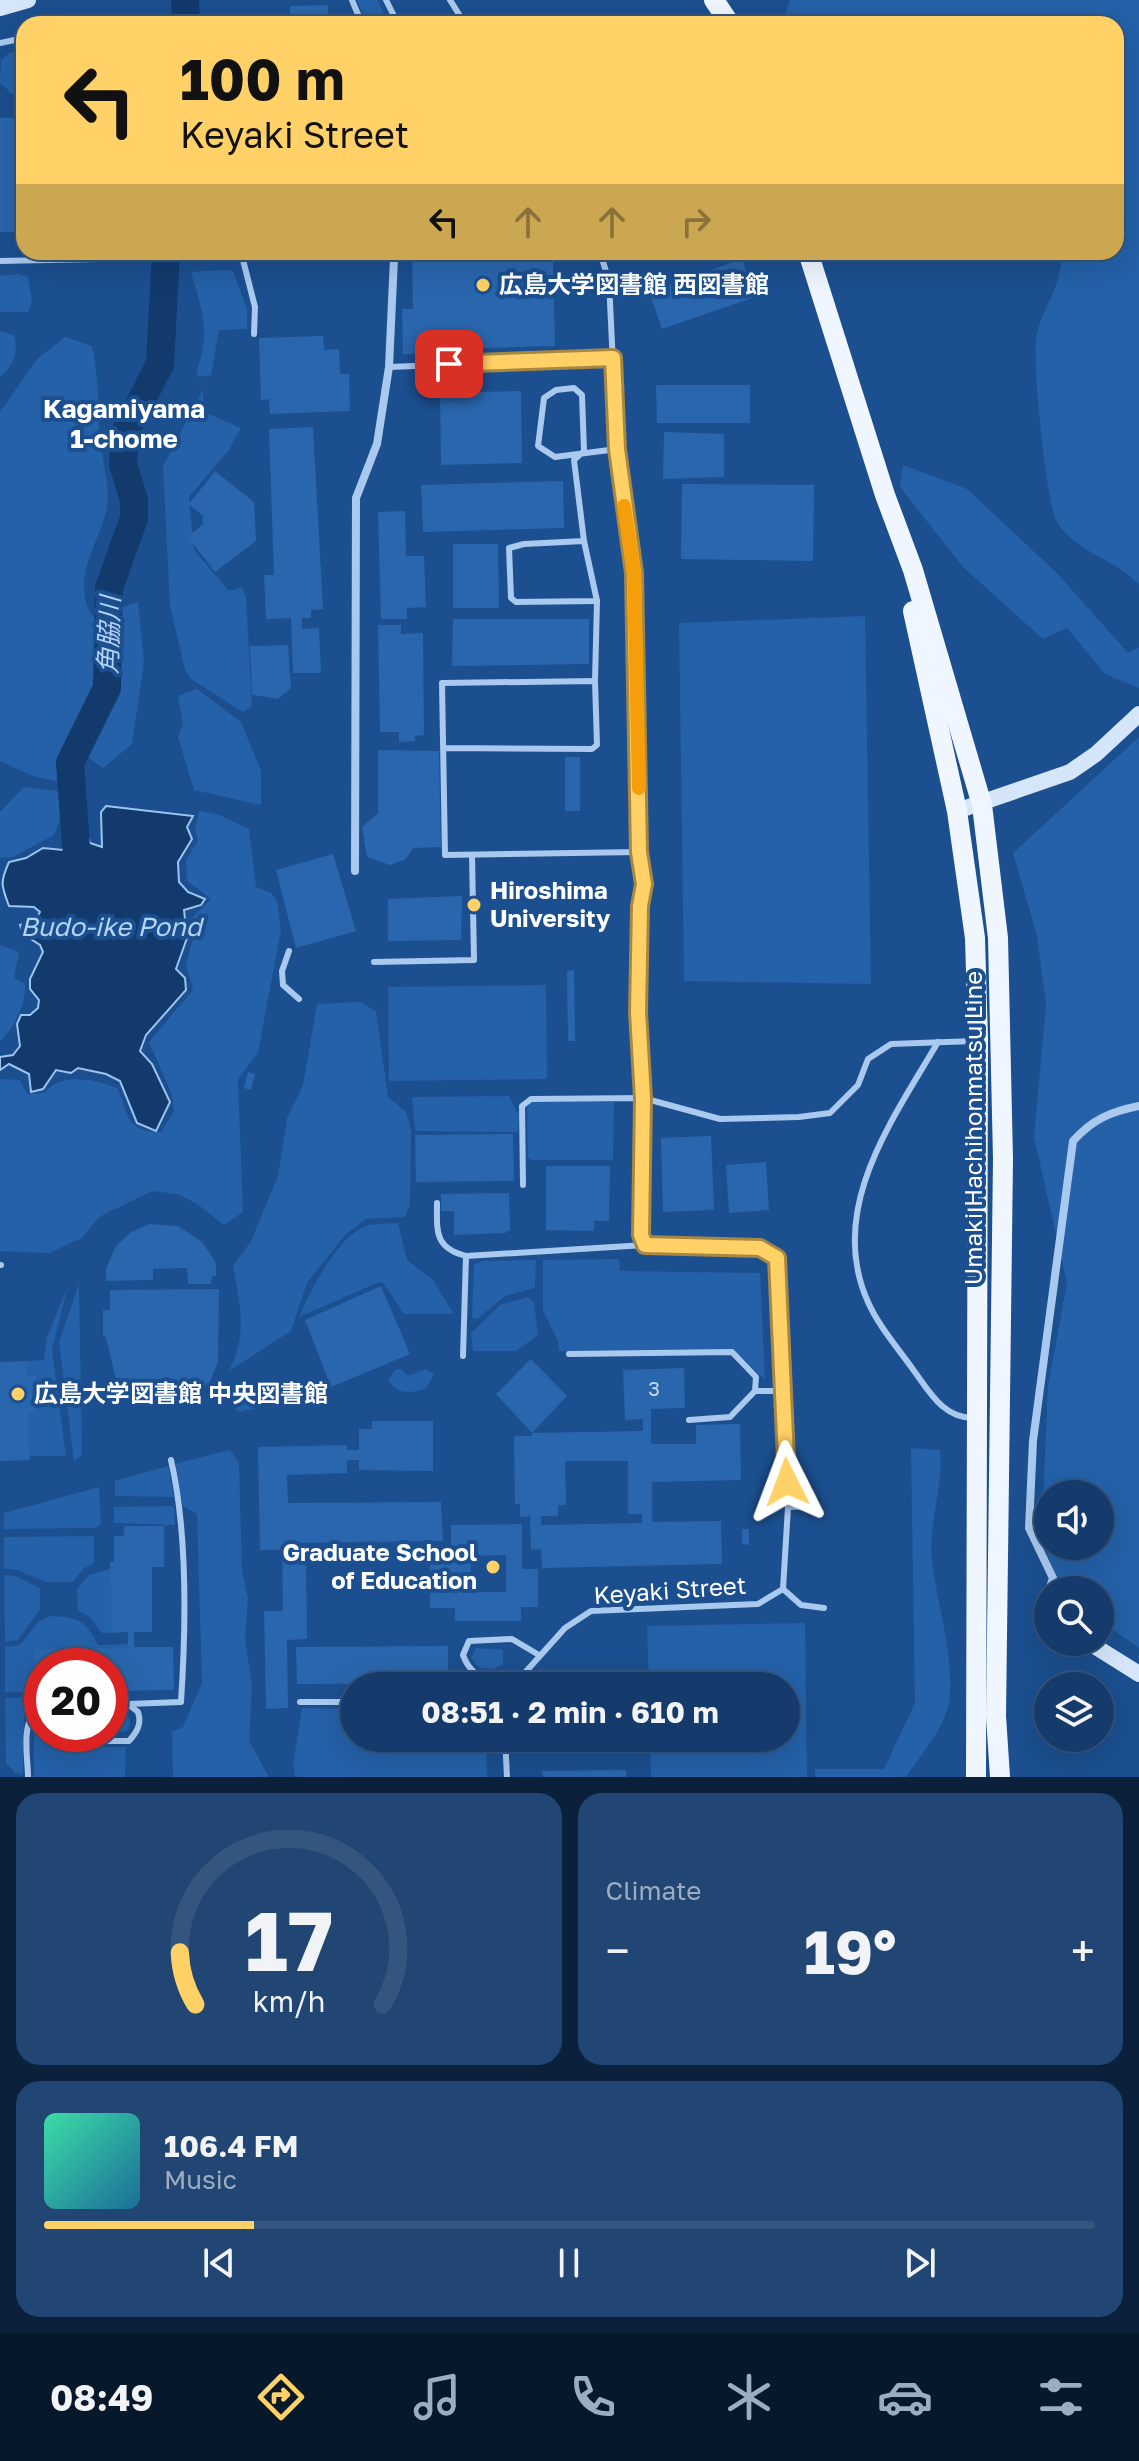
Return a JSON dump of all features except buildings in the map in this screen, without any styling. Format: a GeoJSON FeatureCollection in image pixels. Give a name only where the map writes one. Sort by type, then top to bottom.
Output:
{"type":"FeatureCollection","features":[{"type":"Feature","properties":{"kind":"main road","name":"Umaki Hachihonmatsu Line"},"geometry":{"type":"LineString","coordinates":[[811,260],[885,495],[913,570],[982,805],[998,938],[1002,1128],[996,1716],[1000,1777]]}},
{"type":"Feature","properties":{"kind":"main road","name":"Umaki Hachihonmatsu Line"},"geometry":{"type":"LineString","coordinates":[[885,495],[957,811],[975,938],[979,1418],[976,1777]]}},
{"type":"Feature","properties":{"kind":"street"},"geometry":{"type":"LineString","coordinates":[[0,8],[28,0]]}},
{"type":"Feature","properties":{"kind":"street"},"geometry":{"type":"LineString","coordinates":[[355,871],[356,498],[377,444],[389,367],[394,260]]}},
{"type":"Feature","properties":{"kind":"street"},"geometry":{"type":"LineString","coordinates":[[957,811],[982,805],[1070,772],[1139,714]]}},
{"type":"Feature","properties":{"kind":"street"},"geometry":{"type":"LineString","coordinates":[[1052,1576],[1029,1528],[1035,1426],[1073,1141],[1089,1123],[1113,1111],[1139,1106]]}},
{"type":"Feature","properties":{"kind":"street"},"geometry":{"type":"LineString","coordinates":[[1110,1656],[1139,1674]]}},
{"type":"Feature","properties":{"kind":"lane"},"geometry":{"type":"LineString","coordinates":[[0,261],[105,260]]}},
{"type":"Feature","properties":{"kind":"lane"},"geometry":{"type":"LineString","coordinates":[[243,260],[255,307],[254,334]]}},
{"type":"Feature","properties":{"kind":"lane"},"geometry":{"type":"LineString","coordinates":[[602,260],[609,281],[617,449],[634,573],[639,852],[644,884],[640,906],[638,1015],[643,1098],[641,1235],[645,1245]]}},
{"type":"Feature","properties":{"kind":"lane"},"geometry":{"type":"LineString","coordinates":[[389,367],[613,358]]}},
{"type":"Feature","properties":{"kind":"lane"},"geometry":{"type":"LineString","coordinates":[[584,451],[582,395],[574,388],[556,390],[544,398],[538,446],[555,457],[617,449]]}},
{"type":"Feature","properties":{"kind":"lane"},"geometry":{"type":"LineString","coordinates":[[444,748],[592,749],[597,745],[597,601],[584,541],[574,460],[584,451]]}},
{"type":"Feature","properties":{"kind":"lane"},"geometry":{"type":"LineString","coordinates":[[584,541],[524,544],[509,548],[511,598],[516,602],[597,601]]}},
{"type":"Feature","properties":{"kind":"lane"},"geometry":{"type":"LineString","coordinates":[[595,681],[442,683],[445,855],[639,852]]}},
{"type":"Feature","properties":{"kind":"lane"},"geometry":{"type":"LineString","coordinates":[[374,962],[474,960],[472,855]]}},
{"type":"Feature","properties":{"kind":"lane"},"geometry":{"type":"LineString","coordinates":[[289,951],[282,971],[283,985],[299,999]]}},
{"type":"Feature","properties":{"kind":"lane"},"geometry":{"type":"LineString","coordinates":[[523,1185],[522,1106],[531,1099],[643,1098],[720,1119],[830,1113],[858,1085],[868,1059],[891,1044],[978,1040]]}},
{"type":"Feature","properties":{"kind":"lane"},"geometry":{"type":"LineString","coordinates":[[938,1042],[871,1162],[856,1204],[854,1233],[868,1302],[891,1339],[945,1411],[966,1418],[979,1418]]}},
{"type":"Feature","properties":{"kind":"lane"},"geometry":{"type":"LineString","coordinates":[[437,1203],[437,1237],[441,1245],[450,1252],[466,1256],[645,1245],[760,1248],[777,1258],[788,1507],[783,1589],[801,1605],[824,1608]]}},
{"type":"Feature","properties":{"kind":"lane"},"geometry":{"type":"LineString","coordinates":[[463,1356],[466,1256]]}},
{"type":"Feature","properties":{"kind":"lane"},"geometry":{"type":"LineString","coordinates":[[569,1354],[732,1352],[756,1377],[755,1391],[730,1417],[689,1420]]}},
{"type":"Feature","properties":{"kind":"lane"},"geometry":{"type":"LineString","coordinates":[[755,1391],[783,1391]]}},
{"type":"Feature","properties":{"kind":"lane"},"geometry":{"type":"LineString","coordinates":[[128,1704],[181,1702],[184,1661],[180,1520],[171,1460]]}},
{"type":"Feature","properties":{"kind":"lane"},"geometry":{"type":"LineString","coordinates":[[788,1507],[814,1506]]}},
{"type":"Feature","properties":{"kind":"lane","name":"Keyaki Street"},"geometry":{"type":"LineString","coordinates":[[525,1672],[565,1628],[591,1611],[758,1604],[783,1589]]}},
{"type":"Feature","properties":{"kind":"lane"},"geometry":{"type":"LineString","coordinates":[[475,1672],[466,1664],[463,1655],[469,1641],[512,1639],[539,1655]]}},
{"type":"Feature","properties":{"kind":"lane"},"geometry":{"type":"LineString","coordinates":[[300,1702],[340,1702]]}},
{"type":"Feature","properties":{"kind":"lane"},"geometry":{"type":"LineString","coordinates":[[128,1704],[140,1718],[128,1741]]}},
{"type":"Feature","properties":{"kind":"lane"},"geometry":{"type":"LineString","coordinates":[[28,1752],[28,1777]]}},
{"type":"Feature","properties":{"kind":"lane"},"geometry":{"type":"LineString","coordinates":[[506,1752],[507,1777]]}},
{"type":"Feature","properties":{"kind":"shaded area"},"geometry":{"type":"Polygon","coordinates":[[[357,0],[378,0],[385,16],[363,16],[357,0]]]}},
{"type":"Feature","properties":{"kind":"shaded area"},"geometry":{"type":"Polygon","coordinates":[[[790,0],[1139,0],[1139,585],[1130,576],[1074,541],[1057,522],[1044,460],[1036,369],[1037,333],[1056,285],[1061,260],[1124,260],[1124,16],[785,16],[790,0]]]}},
{"type":"Feature","properties":{"kind":"shaded area"},"geometry":{"type":"Polygon","coordinates":[[[16,52],[16,94],[0,83],[1,60],[16,52]]]}},
{"type":"Feature","properties":{"kind":"shaded area"},"geometry":{"type":"Polygon","coordinates":[[[233,271],[247,309],[247,329],[219,330],[211,375],[199,377],[196,374],[203,345],[204,322],[191,272],[233,271]]]}},
{"type":"Feature","properties":{"kind":"shaded area"},"geometry":{"type":"Polygon","coordinates":[[[18,274],[28,277],[32,303],[28,312],[0,312],[0,276],[18,274]]]}},
{"type":"Feature","properties":{"kind":"shaded area"},"geometry":{"type":"Polygon","coordinates":[[[0,331],[14,335],[16,347],[12,363],[0,377],[0,331]]]}},
{"type":"Feature","properties":{"kind":"shaded area"},"geometry":{"type":"Polygon","coordinates":[[[65,337],[92,346],[107,485],[106,512],[85,577],[87,604],[93,617],[138,602],[144,662],[132,744],[103,768],[76,749],[60,782],[33,776],[0,761],[0,412],[37,359],[65,337]]]}},
{"type":"Feature","properties":{"kind":"shaded area"},"geometry":{"type":"Polygon","coordinates":[[[203,389],[204,412],[241,428],[228,451],[189,497],[194,550],[229,591],[242,587],[246,597],[252,706],[243,712],[191,679],[185,670],[170,606],[163,466],[203,389]]]}},
{"type":"Feature","properties":{"kind":"shaded area"},"geometry":{"type":"Polygon","coordinates":[[[903,465],[967,489],[1057,573],[1128,653],[1139,647],[1139,688],[1105,674],[1067,628],[1043,639],[963,567],[900,487],[903,465]]]}},
{"type":"Feature","properties":{"kind":"shaded area"},"geometry":{"type":"Polygon","coordinates":[[[865,616],[871,984],[684,981],[679,623],[865,616]]]}},
{"type":"Feature","properties":{"kind":"shaded area"},"geometry":{"type":"Polygon","coordinates":[[[197,689],[241,722],[261,771],[261,805],[194,790],[178,737],[183,723],[178,696],[197,689]]]}},
{"type":"Feature","properties":{"kind":"shaded area"},"geometry":{"type":"Polygon","coordinates":[[[1139,737],[1139,1648],[1114,1631],[1114,1576],[1056,1576],[1050,1560],[1114,1560],[1114,1480],[1044,1480],[1048,1386],[1067,1283],[1034,1137],[1046,1005],[1037,936],[1013,853],[1139,737]]]}},
{"type":"Feature","properties":{"kind":"shaded area"},"geometry":{"type":"Polygon","coordinates":[[[24,787],[65,792],[65,806],[54,835],[13,857],[0,858],[0,812],[24,787]]]}},
{"type":"Feature","properties":{"kind":"shaded area"},"geometry":{"type":"Polygon","coordinates":[[[199,811],[217,814],[249,829],[256,887],[271,893],[277,901],[281,930],[258,1053],[238,1079],[243,1212],[224,1225],[196,1203],[177,1194],[152,1191],[99,1217],[82,1238],[49,1253],[0,1251],[0,1079],[20,1080],[27,1094],[45,1093],[51,1086],[69,1080],[90,1080],[110,1085],[118,1089],[130,1121],[150,1131],[161,1132],[174,1111],[172,1095],[149,1042],[193,990],[186,965],[192,942],[190,920],[211,899],[187,881],[186,860],[198,841],[195,830],[199,811]]]}},
{"type":"Feature","properties":{"kind":"shaded area"},"geometry":{"type":"Polygon","coordinates":[[[0,945],[19,952],[14,978],[25,984],[18,1015],[0,1042],[0,945]]]}},
{"type":"Feature","properties":{"kind":"shaded area"},"geometry":{"type":"Polygon","coordinates":[[[546,985],[547,1079],[389,1081],[388,987],[546,985]]]}},
{"type":"Feature","properties":{"kind":"shaded area"},"geometry":{"type":"Polygon","coordinates":[[[360,1002],[376,1011],[388,1097],[406,1112],[411,1129],[410,1205],[405,1217],[366,1219],[345,1235],[307,1283],[291,1331],[229,1371],[239,1344],[241,1319],[233,1266],[251,1241],[278,1176],[287,1118],[303,1085],[317,1004],[360,1002]]]}},
{"type":"Feature","properties":{"kind":"shaded area"},"geometry":{"type":"Polygon","coordinates":[[[509,1096],[519,1116],[518,1132],[415,1131],[412,1097],[509,1096]]]}},
{"type":"Feature","properties":{"kind":"shaded area"},"geometry":{"type":"Polygon","coordinates":[[[531,1102],[614,1102],[613,1160],[532,1160],[528,1157],[527,1108],[531,1102]]]}},
{"type":"Feature","properties":{"kind":"shaded area"},"geometry":{"type":"Polygon","coordinates":[[[398,1223],[407,1260],[433,1280],[454,1314],[404,1314],[383,1283],[379,1282],[299,1317],[318,1279],[345,1241],[366,1226],[398,1223]]]}},
{"type":"Feature","properties":{"kind":"shaded area"},"geometry":{"type":"Polygon","coordinates":[[[619,1259],[620,1271],[760,1273],[765,1380],[735,1351],[559,1351],[558,1341],[543,1310],[543,1260],[619,1259]]]}},
{"type":"Feature","properties":{"kind":"shaded area"},"geometry":{"type":"Polygon","coordinates":[[[536,1260],[535,1288],[505,1296],[477,1319],[472,1318],[474,1265],[482,1261],[536,1260]]]}},
{"type":"Feature","properties":{"kind":"shaded area"},"geometry":{"type":"Polygon","coordinates":[[[79,1284],[82,1455],[74,1461],[59,1342],[79,1284]]]}},
{"type":"Feature","properties":{"kind":"shaded area"},"geometry":{"type":"Polygon","coordinates":[[[68,1286],[52,1349],[66,1456],[30,1456],[29,1412],[37,1411],[36,1377],[27,1376],[27,1361],[44,1360],[47,1337],[68,1286]]]}},
{"type":"Feature","properties":{"kind":"shaded area"},"geometry":{"type":"Polygon","coordinates":[[[528,1297],[534,1302],[538,1335],[516,1351],[473,1351],[471,1333],[500,1305],[528,1297]]]}},
{"type":"Feature","properties":{"kind":"shaded area"},"geometry":{"type":"Polygon","coordinates":[[[396,1369],[401,1369],[408,1376],[426,1369],[434,1375],[426,1388],[404,1392],[395,1388],[388,1379],[396,1369]]]}},
{"type":"Feature","properties":{"kind":"shaded area"},"geometry":{"type":"Polygon","coordinates":[[[272,1392],[276,1398],[273,1405],[238,1412],[232,1404],[238,1396],[272,1392]]]}},
{"type":"Feature","properties":{"kind":"shaded area"},"geometry":{"type":"Polygon","coordinates":[[[911,1448],[940,1450],[940,1477],[931,1546],[949,1662],[948,1707],[933,1739],[906,1777],[815,1777],[815,1769],[884,1769],[915,1703],[911,1448]]]}},
{"type":"Feature","properties":{"kind":"shaded area"},"geometry":{"type":"Polygon","coordinates":[[[230,1450],[239,1463],[242,1571],[248,1598],[245,1639],[252,1686],[249,1741],[269,1777],[173,1777],[172,1732],[183,1727],[202,1683],[197,1514],[183,1506],[175,1464],[230,1450]]]}},
{"type":"Feature","properties":{"kind":"shaded area"},"geometry":{"type":"Polygon","coordinates":[[[168,1466],[174,1497],[115,1496],[115,1481],[168,1466]]]}},
{"type":"Feature","properties":{"kind":"shaded area"},"geometry":{"type":"Polygon","coordinates":[[[99,1487],[101,1523],[96,1528],[4,1529],[4,1513],[99,1487]]]}},
{"type":"Feature","properties":{"kind":"shaded area"},"geometry":{"type":"Polygon","coordinates":[[[174,1506],[175,1525],[114,1523],[114,1507],[174,1506]]]}},
{"type":"Feature","properties":{"kind":"shaded area"},"geometry":{"type":"Polygon","coordinates":[[[94,1536],[94,1563],[83,1569],[73,1582],[46,1582],[17,1570],[4,1569],[4,1537],[94,1536]]]}},
{"type":"Feature","properties":{"kind":"shaded area"},"geometry":{"type":"Polygon","coordinates":[[[110,1569],[111,1633],[102,1633],[90,1617],[78,1611],[77,1589],[89,1575],[110,1569]]]}},
{"type":"Feature","properties":{"kind":"shaded area"},"geometry":{"type":"Polygon","coordinates":[[[4,1575],[16,1576],[40,1588],[40,1609],[18,1640],[5,1642],[4,1575]]]}},
{"type":"Feature","properties":{"kind":"shaded area"},"geometry":{"type":"Polygon","coordinates":[[[49,1616],[66,1617],[84,1625],[98,1645],[128,1644],[128,1647],[24,1648],[24,1692],[5,1692],[5,1647],[20,1645],[37,1623],[49,1616]]]}},
{"type":"Feature","properties":{"kind":"shaded area"},"geometry":{"type":"Polygon","coordinates":[[[805,1623],[807,1777],[651,1777],[650,1752],[800,1752],[800,1672],[649,1672],[647,1626],[805,1623]]]}},
{"type":"Feature","properties":{"kind":"shaded area"},"geometry":{"type":"Polygon","coordinates":[[[476,1648],[503,1650],[503,1664],[493,1669],[478,1667],[471,1658],[476,1648]]]}},
{"type":"Feature","properties":{"kind":"shaded area"},"geometry":{"type":"Polygon","coordinates":[[[24,1697],[23,1774],[15,1773],[6,1763],[5,1698],[24,1697]]]}},
{"type":"Feature","properties":{"kind":"shaded area"},"geometry":{"type":"Polygon","coordinates":[[[302,1708],[340,1709],[340,1752],[486,1752],[487,1777],[295,1777],[293,1765],[302,1708]]]}},
{"type":"Feature","properties":{"kind":"shaded area"},"geometry":{"type":"Polygon","coordinates":[[[34,1752],[126,1752],[125,1777],[34,1777],[34,1752]]]}},
{"type":"Feature","properties":{"kind":"water","name":"Budo-ike Pond"},"geometry":{"type":"Polygon","coordinates":[[[106,806],[193,816],[187,827],[192,839],[178,862],[179,882],[188,892],[205,899],[201,905],[184,910],[187,938],[176,969],[185,978],[186,990],[146,1035],[140,1051],[152,1064],[170,1102],[156,1131],[137,1123],[120,1081],[106,1074],[78,1068],[71,1073],[56,1070],[43,1089],[31,1092],[29,1074],[9,1064],[0,1070],[0,1057],[13,1055],[20,1046],[17,1024],[21,1015],[30,1015],[38,1008],[39,1000],[30,989],[30,979],[43,952],[40,945],[23,934],[20,925],[35,920],[40,912],[34,907],[9,906],[3,884],[6,869],[9,862],[26,858],[43,848],[63,850],[72,811],[78,808],[90,843],[102,847],[101,812],[106,806]]]}},
{"type":"Feature","properties":{"kind":"waterway","name":"角脇川"},"geometry":{"type":"LineString","coordinates":[[185,0],[186,16]]}},
{"type":"Feature","properties":{"kind":"waterway","name":"角脇川"},"geometry":{"type":"LineString","coordinates":[[76,846],[70,763],[107,688],[109,588],[134,518],[134,500],[123,464],[124,445],[127,428],[160,364],[166,260]]}},
{"type":"Feature","properties":{"kind":"slow traffic"},"geometry":{"type":"LineString","coordinates":[[624,506],[634,573],[639,788]]}},
{"type":"Feature","properties":{"kind":"place","name":"広島大学図書館 西図書館"},"geometry":{"type":"Point","coordinates":[483,285]}},
{"type":"Feature","properties":{"kind":"place","name":"Hiroshima University"},"geometry":{"type":"Point","coordinates":[474,905]}},
{"type":"Feature","properties":{"kind":"place","name":"広島大学図書館 中央図書館"},"geometry":{"type":"Point","coordinates":[18,1394]}},
{"type":"Feature","properties":{"kind":"place","name":"Graduate School of Education"},"geometry":{"type":"Point","coordinates":[493,1567]}},
{"type":"Feature","properties":{"kind":"district","name":"Kagamiyama 1-chome"},"geometry":{"type":"Point","coordinates":[124,424]}},
{"type":"Feature","properties":{"kind":"route"},"geometry":{"type":"LineString","coordinates":[[449,364],[613,358],[617,449],[634,573],[639,852],[644,884],[640,906],[638,1012],[643,1098],[641,1235],[645,1245],[662,1248],[760,1248],[777,1258],[787,1482]]}}]}
